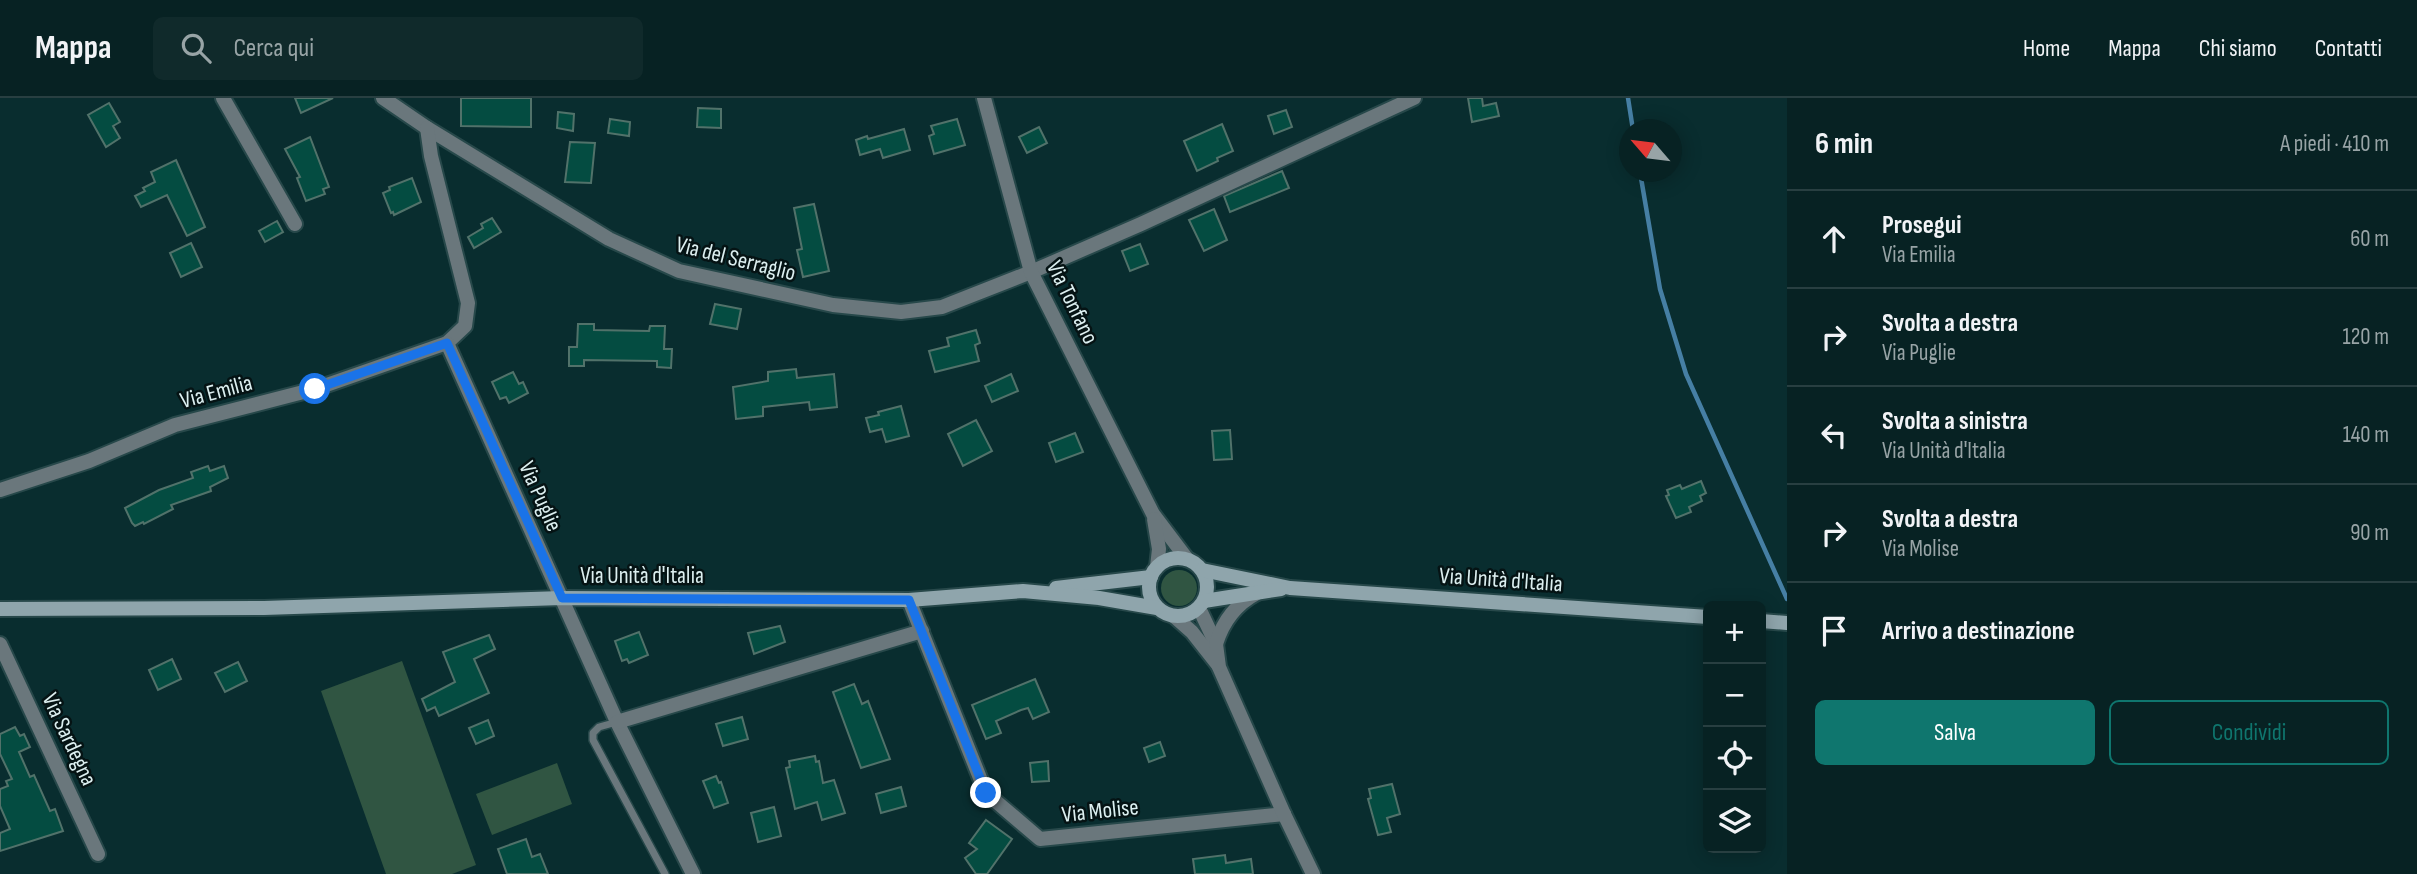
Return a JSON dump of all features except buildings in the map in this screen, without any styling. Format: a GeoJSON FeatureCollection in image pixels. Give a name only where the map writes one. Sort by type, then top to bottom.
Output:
{"type":"FeatureCollection","features":[{"type":"Feature","properties":{"kind":"main road"},"geometry":{"type":"LineString","coordinates":[[1023,591],[1154,572],[1168,560],[1186,559],[1202,570],[1290,588]]}},
{"type":"Feature","properties":{"kind":"main road"},"geometry":{"type":"LineString","coordinates":[[1202,570],[1208,585],[1202,604]]}},
{"type":"Feature","properties":{"kind":"main road"},"geometry":{"type":"LineString","coordinates":[[1154,572],[1149,590],[1157,608],[1175,617],[1188,615],[1202,604],[1290,588]]}},
{"type":"Feature","properties":{"kind":"main road","name":"Via Unità d'Italia"},"geometry":{"type":"LineString","coordinates":[[1290,588],[1703,617]]}},
{"type":"Feature","properties":{"kind":"main road","name":"Via Unità d'Italia"},"geometry":{"type":"LineString","coordinates":[[0,610],[264,608],[562,598],[909,600],[1023,591],[1157,608]]}},
{"type":"Feature","properties":{"kind":"main road"},"geometry":{"type":"LineString","coordinates":[[1766,622],[1787,624]]}},
{"type":"Feature","properties":{"kind":"street"},"geometry":{"type":"LineString","coordinates":[[223,98],[295,224]]}},
{"type":"Feature","properties":{"kind":"street","name":"Via del Serraglio"},"geometry":{"type":"LineString","coordinates":[[383,98],[427,128],[609,239],[679,271],[833,305],[901,312],[942,307],[1031,272],[1414,98]]}},
{"type":"Feature","properties":{"kind":"street","name":"Via Tonfano"},"geometry":{"type":"LineString","coordinates":[[984,98],[1031,272],[1153,514]]}},
{"type":"Feature","properties":{"kind":"street"},"geometry":{"type":"LineString","coordinates":[[427,128],[431,156],[468,303],[465,326],[447,343]]}},
{"type":"Feature","properties":{"kind":"street","name":"Via Emilia"},"geometry":{"type":"LineString","coordinates":[[0,490],[89,461],[175,425],[315,389],[447,343]]}},
{"type":"Feature","properties":{"kind":"street","name":"Via Puglie"},"geometry":{"type":"LineString","coordinates":[[447,343],[617,722],[693,874]]}},
{"type":"Feature","properties":{"kind":"street"},"geometry":{"type":"LineString","coordinates":[[1153,514],[1186,559]]}},
{"type":"Feature","properties":{"kind":"street"},"geometry":{"type":"LineString","coordinates":[[1153,514],[1159,549],[1154,572]]}},
{"type":"Feature","properties":{"kind":"street"},"geometry":{"type":"LineString","coordinates":[[1216,644],[1223,625],[1233,611],[1257,593]]}},
{"type":"Feature","properties":{"kind":"street","name":"Via Molise"},"geometry":{"type":"LineString","coordinates":[[909,600],[986,793],[1040,839],[1284,814]]}},
{"type":"Feature","properties":{"kind":"street"},"geometry":{"type":"LineString","coordinates":[[1202,604],[1216,644],[1219,667]]}},
{"type":"Feature","properties":{"kind":"street"},"geometry":{"type":"LineString","coordinates":[[1175,617],[1192,632],[1219,667],[1313,874]]}},
{"type":"Feature","properties":{"kind":"street"},"geometry":{"type":"LineString","coordinates":[[617,722],[922,631]]}},
{"type":"Feature","properties":{"kind":"street","name":"Via Sardegna"},"geometry":{"type":"LineString","coordinates":[[0,644],[98,854]]}},
{"type":"Feature","properties":{"kind":"lane"},"geometry":{"type":"LineString","coordinates":[[617,722],[598,727],[593,733],[593,740],[665,874]]}},
{"type":"Feature","properties":{"kind":"green space"},"geometry":{"type":"Polygon","coordinates":[[[1179,570],[1191,576],[1197,588],[1191,600],[1179,606],[1167,600],[1161,588],[1167,576],[1179,570]]]}},
{"type":"Feature","properties":{"kind":"green space"},"geometry":{"type":"Polygon","coordinates":[[[402,661],[476,865],[452,874],[386,874],[321,691],[402,661]]]}},
{"type":"Feature","properties":{"kind":"green space"},"geometry":{"type":"Polygon","coordinates":[[[557,763],[572,804],[492,835],[476,794],[557,763]]]}},
{"type":"Feature","properties":{"kind":"waterway"},"geometry":{"type":"LineString","coordinates":[[1628,98],[1631,119]]}},
{"type":"Feature","properties":{"kind":"waterway"},"geometry":{"type":"LineString","coordinates":[[1642,182],[1660,289],[1686,374],[1787,599]]}},
{"type":"Feature","properties":{"kind":"route"},"geometry":{"type":"LineString","coordinates":[[315,389],[447,343],[562,598],[909,600],[986,793]]}}]}
